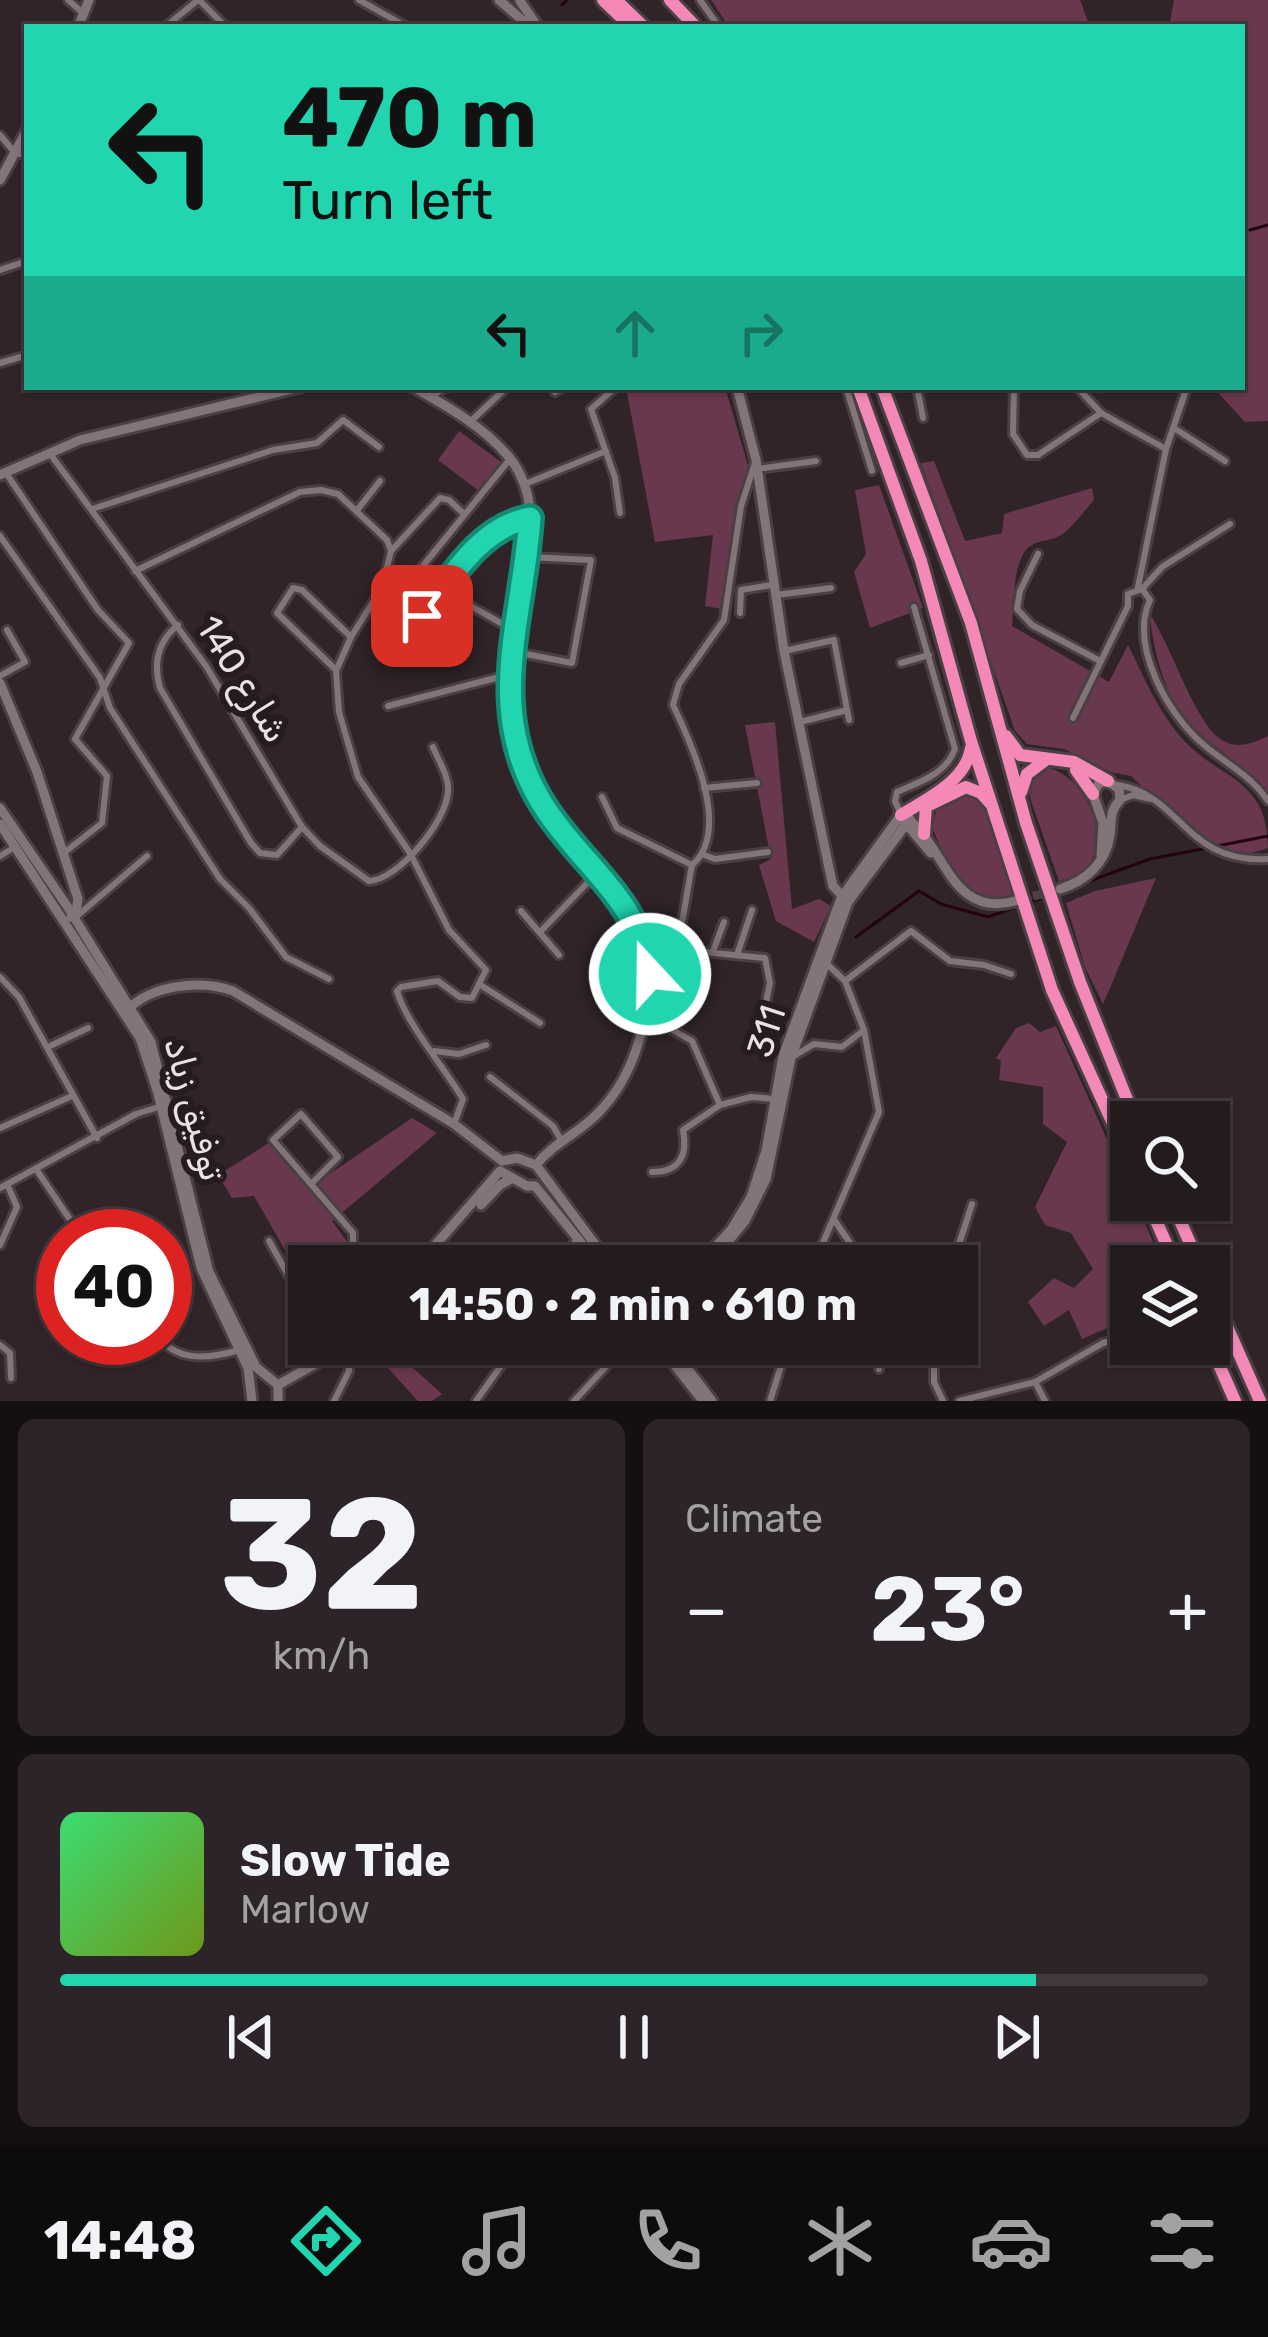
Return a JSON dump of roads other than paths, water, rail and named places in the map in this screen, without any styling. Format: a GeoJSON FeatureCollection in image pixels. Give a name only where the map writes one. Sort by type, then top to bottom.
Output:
{"type":"FeatureCollection","features":[{"type":"Feature","properties":{"kind":"highway"},"geometry":{"type":"LineString","coordinates":[[670,0],[694,24]]}},
{"type":"Feature","properties":{"kind":"highway"},"geometry":{"type":"LineString","coordinates":[[611,4],[640,24]]}},
{"type":"Feature","properties":{"kind":"highway"},"geometry":{"type":"LineString","coordinates":[[859,390],[921,560],[971,741],[1057,1004],[1110,1118]]}},
{"type":"Feature","properties":{"kind":"highway"},"geometry":{"type":"LineString","coordinates":[[883,390],[943,539],[1026,823],[1080,982],[1128,1101]]}},
{"type":"Feature","properties":{"kind":"highway"},"geometry":{"type":"LineString","coordinates":[[993,715],[1020,755],[1066,760],[1111,782]]}},
{"type":"Feature","properties":{"kind":"highway"},"geometry":{"type":"LineString","coordinates":[[906,820],[961,772],[968,763],[971,741]]}},
{"type":"Feature","properties":{"kind":"highway"},"geometry":{"type":"LineString","coordinates":[[1026,823],[1022,784],[1034,766],[1051,757]]}},
{"type":"Feature","properties":{"kind":"highway"},"geometry":{"type":"LineString","coordinates":[[1066,760],[1082,775],[1095,799]]}},
{"type":"Feature","properties":{"kind":"highway"},"geometry":{"type":"LineString","coordinates":[[906,820],[966,787],[981,793],[994,808]]}},
{"type":"Feature","properties":{"kind":"highway"},"geometry":{"type":"LineString","coordinates":[[923,839],[926,806]]}},
{"type":"Feature","properties":{"kind":"highway"},"geometry":{"type":"LineString","coordinates":[[1230,1333],[1260,1401]]}},
{"type":"Feature","properties":{"kind":"highway"},"geometry":{"type":"LineString","coordinates":[[1219,1365],[1234,1401]]}},
{"type":"Feature","properties":{"kind":"street"},"geometry":{"type":"LineString","coordinates":[[68,0],[84,13]]}},
{"type":"Feature","properties":{"kind":"street"},"geometry":{"type":"LineString","coordinates":[[79,24],[89,0]]}},
{"type":"Feature","properties":{"kind":"street"},"geometry":{"type":"LineString","coordinates":[[169,24],[199,0],[223,24]]}},
{"type":"Feature","properties":{"kind":"street"},"geometry":{"type":"LineString","coordinates":[[359,0],[402,24]]}},
{"type":"Feature","properties":{"kind":"street"},"geometry":{"type":"LineString","coordinates":[[502,2],[520,0]]}},
{"type":"Feature","properties":{"kind":"street"},"geometry":{"type":"LineString","coordinates":[[502,2],[530,24]]}},
{"type":"Feature","properties":{"kind":"street"},"geometry":{"type":"LineString","coordinates":[[0,135],[21,154],[0,180]]}},
{"type":"Feature","properties":{"kind":"street"},"geometry":{"type":"LineString","coordinates":[[61,856],[102,823],[107,776],[75,739],[129,643],[98,610],[3,474],[101,434],[287,390]]}},
{"type":"Feature","properties":{"kind":"street"},"geometry":{"type":"LineString","coordinates":[[418,390],[470,422],[510,459],[525,484],[528,557],[510,651],[513,735],[541,802],[637,929],[650,974],[646,1015],[628,1072],[598,1114],[561,1140],[538,1176]]}},
{"type":"Feature","properties":{"kind":"street"},"geometry":{"type":"LineString","coordinates":[[431,397],[441,390]]}},
{"type":"Feature","properties":{"kind":"street"},"geometry":{"type":"LineString","coordinates":[[470,422],[504,390]]}},
{"type":"Feature","properties":{"kind":"street"},"geometry":{"type":"LineString","coordinates":[[613,390],[591,409],[620,513]]}},
{"type":"Feature","properties":{"kind":"street"},"geometry":{"type":"LineString","coordinates":[[738,390],[756,465],[784,651],[829,868],[845,900]]}},
{"type":"Feature","properties":{"kind":"street"},"geometry":{"type":"LineString","coordinates":[[847,390],[872,471]]}},
{"type":"Feature","properties":{"kind":"street"},"geometry":{"type":"LineString","coordinates":[[917,390],[922,418]]}},
{"type":"Feature","properties":{"kind":"street"},"geometry":{"type":"LineString","coordinates":[[1014,390],[1013,434],[1027,455],[1038,455],[1101,413]]}},
{"type":"Feature","properties":{"kind":"street"},"geometry":{"type":"LineString","coordinates":[[1080,390],[1101,413],[1166,449]]}},
{"type":"Feature","properties":{"kind":"street"},"geometry":{"type":"LineString","coordinates":[[1140,589],[1166,449],[1186,390]]}},
{"type":"Feature","properties":{"kind":"street"},"geometry":{"type":"LineString","coordinates":[[92,509],[273,450],[317,443],[343,420],[379,446]]}},
{"type":"Feature","properties":{"kind":"street"},"geometry":{"type":"LineString","coordinates":[[1174,428],[1225,461]]}},
{"type":"Feature","properties":{"kind":"street"},"geometry":{"type":"LineString","coordinates":[[525,484],[606,451]]}},
{"type":"Feature","properties":{"kind":"street","name":"شارع 140"},"geometry":{"type":"LineString","coordinates":[[50,452],[178,625],[302,827],[335,858],[374,882],[410,853]]}},
{"type":"Feature","properties":{"kind":"street"},"geometry":{"type":"LineString","coordinates":[[382,588],[405,585],[413,578],[510,459]]}},
{"type":"Feature","properties":{"kind":"street"},"geometry":{"type":"LineString","coordinates":[[756,465],[816,460]]}},
{"type":"Feature","properties":{"kind":"street"},"geometry":{"type":"LineString","coordinates":[[646,995],[658,985],[674,949],[692,866],[704,855],[709,835],[701,761],[673,706],[679,684],[724,620],[741,506],[756,465]]}},
{"type":"Feature","properties":{"kind":"street"},"geometry":{"type":"LineString","coordinates":[[358,509],[380,482]]}},
{"type":"Feature","properties":{"kind":"street"},"geometry":{"type":"LineString","coordinates":[[135,572],[300,492],[329,491],[358,509],[391,550]]}},
{"type":"Feature","properties":{"kind":"street"},"geometry":{"type":"LineString","coordinates":[[454,1124],[463,1099],[403,1011],[397,991],[438,981],[460,997],[472,998],[486,970],[449,930],[410,853],[358,777],[339,712],[336,670],[382,588],[391,550],[440,498],[464,514]]}},
{"type":"Feature","properties":{"kind":"street"},"geometry":{"type":"LineString","coordinates":[[394,650],[462,564],[498,528],[530,518]]}},
{"type":"Feature","properties":{"kind":"street"},"geometry":{"type":"LineString","coordinates":[[1073,718],[1127,606],[1128,594],[1230,524]]}},
{"type":"Feature","properties":{"kind":"street"},"geometry":{"type":"LineString","coordinates":[[0,536],[100,678],[110,708],[220,879],[286,957],[329,979]]}},
{"type":"Feature","properties":{"kind":"street"},"geometry":{"type":"LineString","coordinates":[[1038,554],[1020,591],[1017,609],[1026,621],[1100,661]]}},
{"type":"Feature","properties":{"kind":"street"},"geometry":{"type":"LineString","coordinates":[[510,651],[572,662],[576,642],[591,560],[528,557]]}},
{"type":"Feature","properties":{"kind":"street"},"geometry":{"type":"LineString","coordinates":[[336,670],[278,613],[293,588],[302,590],[351,638]]}},
{"type":"Feature","properties":{"kind":"street"},"geometry":{"type":"LineString","coordinates":[[740,613],[741,590],[832,588]]}},
{"type":"Feature","properties":{"kind":"street"},"geometry":{"type":"LineString","coordinates":[[1140,589],[1150,597],[1145,610],[1147,651],[1176,713],[1203,744],[1254,782],[1268,801]]}},
{"type":"Feature","properties":{"kind":"street"},"geometry":{"type":"LineString","coordinates":[[433,648],[469,605],[513,630]]}},
{"type":"Feature","properties":{"kind":"street"},"geometry":{"type":"LineString","coordinates":[[1127,606],[1145,610]]}},
{"type":"Feature","properties":{"kind":"street"},"geometry":{"type":"LineString","coordinates":[[914,608],[955,749],[936,775],[897,792],[895,801],[961,890],[992,906],[1015,902]]}},
{"type":"Feature","properties":{"kind":"street"},"geometry":{"type":"LineString","coordinates":[[178,625],[161,643],[156,662],[160,688],[251,843],[260,853],[277,855],[302,827]]}},
{"type":"Feature","properties":{"kind":"street"},"geometry":{"type":"LineString","coordinates":[[7,630],[25,662],[0,680],[37,772],[76,894],[68,913]]}},
{"type":"Feature","properties":{"kind":"street"},"geometry":{"type":"LineString","coordinates":[[784,651],[834,640],[849,720]]}},
{"type":"Feature","properties":{"kind":"street"},"geometry":{"type":"LineString","coordinates":[[901,663],[928,655]]}},
{"type":"Feature","properties":{"kind":"street"},"geometry":{"type":"LineString","coordinates":[[388,706],[509,675]]}},
{"type":"Feature","properties":{"kind":"street"},"geometry":{"type":"LineString","coordinates":[[800,722],[847,710]]}},
{"type":"Feature","properties":{"kind":"street"},"geometry":{"type":"LineString","coordinates":[[410,853],[431,834],[448,793],[433,746]]}},
{"type":"Feature","properties":{"kind":"street"},"geometry":{"type":"LineString","coordinates":[[1060,889],[1086,878],[1109,841],[1116,803],[1111,782]]}},
{"type":"Feature","properties":{"kind":"street"},"geometry":{"type":"LineString","coordinates":[[1101,856],[1102,823],[1095,799],[1100,783],[1111,782],[1142,789],[1216,852],[1244,861],[1268,859]]}},
{"type":"Feature","properties":{"kind":"street"},"geometry":{"type":"LineString","coordinates":[[704,788],[757,783]]}},
{"type":"Feature","properties":{"kind":"street"},"geometry":{"type":"LineString","coordinates":[[1095,799],[1116,803],[1133,795],[1156,802]]}},
{"type":"Feature","properties":{"kind":"street"},"geometry":{"type":"LineString","coordinates":[[602,796],[617,828],[692,866]]}},
{"type":"Feature","properties":{"kind":"street","name":"توفيق زياد"},"geometry":{"type":"LineString","coordinates":[[0,808],[130,1010],[165,1105],[209,1272],[252,1360],[274,1382]]}},
{"type":"Feature","properties":{"kind":"street","name":"311"},"geometry":{"type":"LineString","coordinates":[[845,900],[906,820]]}},
{"type":"Feature","properties":{"kind":"street","name":"311"},"geometry":{"type":"LineString","coordinates":[[723,1245],[757,1202],[775,1151],[790,1058],[845,900],[906,820]]}},
{"type":"Feature","properties":{"kind":"street","name":"توفيق زياد"},"geometry":{"type":"LineString","coordinates":[[0,824],[68,913]]}},
{"type":"Feature","properties":{"kind":"street"},"geometry":{"type":"LineString","coordinates":[[892,841],[923,839]]}},
{"type":"Feature","properties":{"kind":"street"},"geometry":{"type":"LineString","coordinates":[[0,856],[15,847]]}},
{"type":"Feature","properties":{"kind":"street"},"geometry":{"type":"LineString","coordinates":[[704,855],[715,859],[768,852]]}},
{"type":"Feature","properties":{"kind":"street"},"geometry":{"type":"LineString","coordinates":[[68,913],[148,856]]}},
{"type":"Feature","properties":{"kind":"street"},"geometry":{"type":"LineString","coordinates":[[540,932],[598,873]]}},
{"type":"Feature","properties":{"kind":"street"},"geometry":{"type":"LineString","coordinates":[[737,953],[752,910]]}},
{"type":"Feature","properties":{"kind":"street"},"geometry":{"type":"LineString","coordinates":[[521,911],[559,955]]}},
{"type":"Feature","properties":{"kind":"street"},"geometry":{"type":"LineString","coordinates":[[712,951],[724,922]]}},
{"type":"Feature","properties":{"kind":"street"},"geometry":{"type":"LineString","coordinates":[[845,981],[911,931],[950,961],[1011,974]]}},
{"type":"Feature","properties":{"kind":"street"},"geometry":{"type":"LineString","coordinates":[[674,949],[765,958],[770,983],[763,1016]]}},
{"type":"Feature","properties":{"kind":"street"},"geometry":{"type":"LineString","coordinates":[[822,962],[845,981],[864,1030],[879,1112],[823,1245]]}},
{"type":"Feature","properties":{"kind":"street","name":"311"},"geometry":{"type":"LineString","coordinates":[[716,1245],[751,1197],[766,1151],[783,1056],[822,962]]}},
{"type":"Feature","properties":{"kind":"street"},"geometry":{"type":"LineString","coordinates":[[0,977],[19,997],[98,1138]]}},
{"type":"Feature","properties":{"kind":"street"},"geometry":{"type":"LineString","coordinates":[[479,984],[540,1023]]}},
{"type":"Feature","properties":{"kind":"street"},"geometry":{"type":"LineString","coordinates":[[130,1010],[156,992],[181,987],[219,986],[245,996],[454,1124],[511,1179]]}},
{"type":"Feature","properties":{"kind":"street"},"geometry":{"type":"LineString","coordinates":[[646,1015],[692,1041],[720,1105]]}},
{"type":"Feature","properties":{"kind":"street"},"geometry":{"type":"LineString","coordinates":[[46,1048],[88,1028]]}},
{"type":"Feature","properties":{"kind":"street"},"geometry":{"type":"LineString","coordinates":[[790,1058],[814,1044],[842,1047],[864,1030]]}},
{"type":"Feature","properties":{"kind":"street"},"geometry":{"type":"LineString","coordinates":[[434,1052],[459,1054],[486,1045]]}},
{"type":"Feature","properties":{"kind":"street"},"geometry":{"type":"LineString","coordinates":[[490,1077],[553,1126],[561,1140]]}},
{"type":"Feature","properties":{"kind":"street"},"geometry":{"type":"LineString","coordinates":[[0,1128],[72,1096]]}},
{"type":"Feature","properties":{"kind":"street"},"geometry":{"type":"LineString","coordinates":[[652,1172],[669,1170],[681,1159],[686,1149],[682,1130],[720,1105],[752,1096],[775,1099]]}},
{"type":"Feature","properties":{"kind":"street"},"geometry":{"type":"LineString","coordinates":[[0,1245],[17,1208],[4,1186],[136,1114],[165,1105]]}},
{"type":"Feature","properties":{"kind":"street","name":"توفيق زياد"},"geometry":{"type":"LineString","coordinates":[[165,1105],[201,1268],[240,1350],[250,1395]]}},
{"type":"Feature","properties":{"kind":"street"},"geometry":{"type":"LineString","coordinates":[[313,1182],[338,1157],[301,1114],[273,1140],[353,1233],[353,1245]]}},
{"type":"Feature","properties":{"kind":"street"},"geometry":{"type":"LineString","coordinates":[[438,1245],[501,1166],[518,1158],[594,1245]]}},
{"type":"Feature","properties":{"kind":"street"},"geometry":{"type":"LineString","coordinates":[[36,1169],[63,1209]]}},
{"type":"Feature","properties":{"kind":"street"},"geometry":{"type":"LineString","coordinates":[[441,1245],[500,1185],[538,1176]]}},
{"type":"Feature","properties":{"kind":"street"},"geometry":{"type":"LineString","coordinates":[[538,1176],[583,1245]]}},
{"type":"Feature","properties":{"kind":"street"},"geometry":{"type":"LineString","coordinates":[[959,1245],[972,1204]]}},
{"type":"Feature","properties":{"kind":"street"},"geometry":{"type":"LineString","coordinates":[[834,1220],[851,1245]]}},
{"type":"Feature","properties":{"kind":"street"},"geometry":{"type":"LineString","coordinates":[[574,1245],[578,1239]]}},
{"type":"Feature","properties":{"kind":"street"},"geometry":{"type":"LineString","coordinates":[[268,1241],[288,1276]]}},
{"type":"Feature","properties":{"kind":"street"},"geometry":{"type":"LineString","coordinates":[[959,1401],[1035,1382],[1110,1340]]}},
{"type":"Feature","properties":{"kind":"street"},"geometry":{"type":"LineString","coordinates":[[0,1345],[10,1353],[11,1378]]}},
{"type":"Feature","properties":{"kind":"street"},"geometry":{"type":"LineString","coordinates":[[192,1355],[240,1350]]}},
{"type":"Feature","properties":{"kind":"street"},"geometry":{"type":"LineString","coordinates":[[274,1382],[300,1365]]}},
{"type":"Feature","properties":{"kind":"street"},"geometry":{"type":"LineString","coordinates":[[250,1395],[258,1379],[274,1382],[308,1365]]}},
{"type":"Feature","properties":{"kind":"street"},"geometry":{"type":"LineString","coordinates":[[334,1401],[349,1365]]}},
{"type":"Feature","properties":{"kind":"street"},"geometry":{"type":"LineString","coordinates":[[476,1401],[502,1365]]}},
{"type":"Feature","properties":{"kind":"street"},"geometry":{"type":"LineString","coordinates":[[576,1400],[608,1365]]}},
{"type":"Feature","properties":{"kind":"street"},"geometry":{"type":"LineString","coordinates":[[676,1365],[708,1401]]}},
{"type":"Feature","properties":{"kind":"street"},"geometry":{"type":"LineString","coordinates":[[683,1365],[708,1401]]}},
{"type":"Feature","properties":{"kind":"street"},"geometry":{"type":"LineString","coordinates":[[770,1401],[781,1365]]}},
{"type":"Feature","properties":{"kind":"street"},"geometry":{"type":"LineString","coordinates":[[879,1365],[879,1369]]}},
{"type":"Feature","properties":{"kind":"street"},"geometry":{"type":"LineString","coordinates":[[934,1365],[934,1382],[943,1401]]}},
{"type":"Feature","properties":{"kind":"street"},"geometry":{"type":"LineString","coordinates":[[274,1382],[278,1401]]}},
{"type":"Feature","properties":{"kind":"street"},"geometry":{"type":"LineString","coordinates":[[1035,1382],[1045,1401]]}},
{"type":"Feature","properties":{"kind":"waterway"},"geometry":{"type":"LineString","coordinates":[[562,5],[567,0]]}},
{"type":"Feature","properties":{"kind":"waterway"},"geometry":{"type":"LineString","coordinates":[[1250,230],[1268,225]]}},
{"type":"Feature","properties":{"kind":"waterway"},"geometry":{"type":"LineString","coordinates":[[1217,846],[1268,836]]}},
{"type":"Feature","properties":{"kind":"waterway"},"geometry":{"type":"LineString","coordinates":[[1084,883],[1150,859],[1207,848]]}},
{"type":"Feature","properties":{"kind":"waterway"},"geometry":{"type":"LineString","coordinates":[[856,937],[919,891],[941,904],[988,917],[1019,906]]}},
{"type":"Feature","properties":{"kind":"waterway"},"geometry":{"type":"LineString","coordinates":[[1028,903],[1047,896]]}},
{"type":"Feature","properties":{"kind":"tunnel"},"geometry":{"type":"LineString","coordinates":[[1020,900],[1060,889]]}}]}
